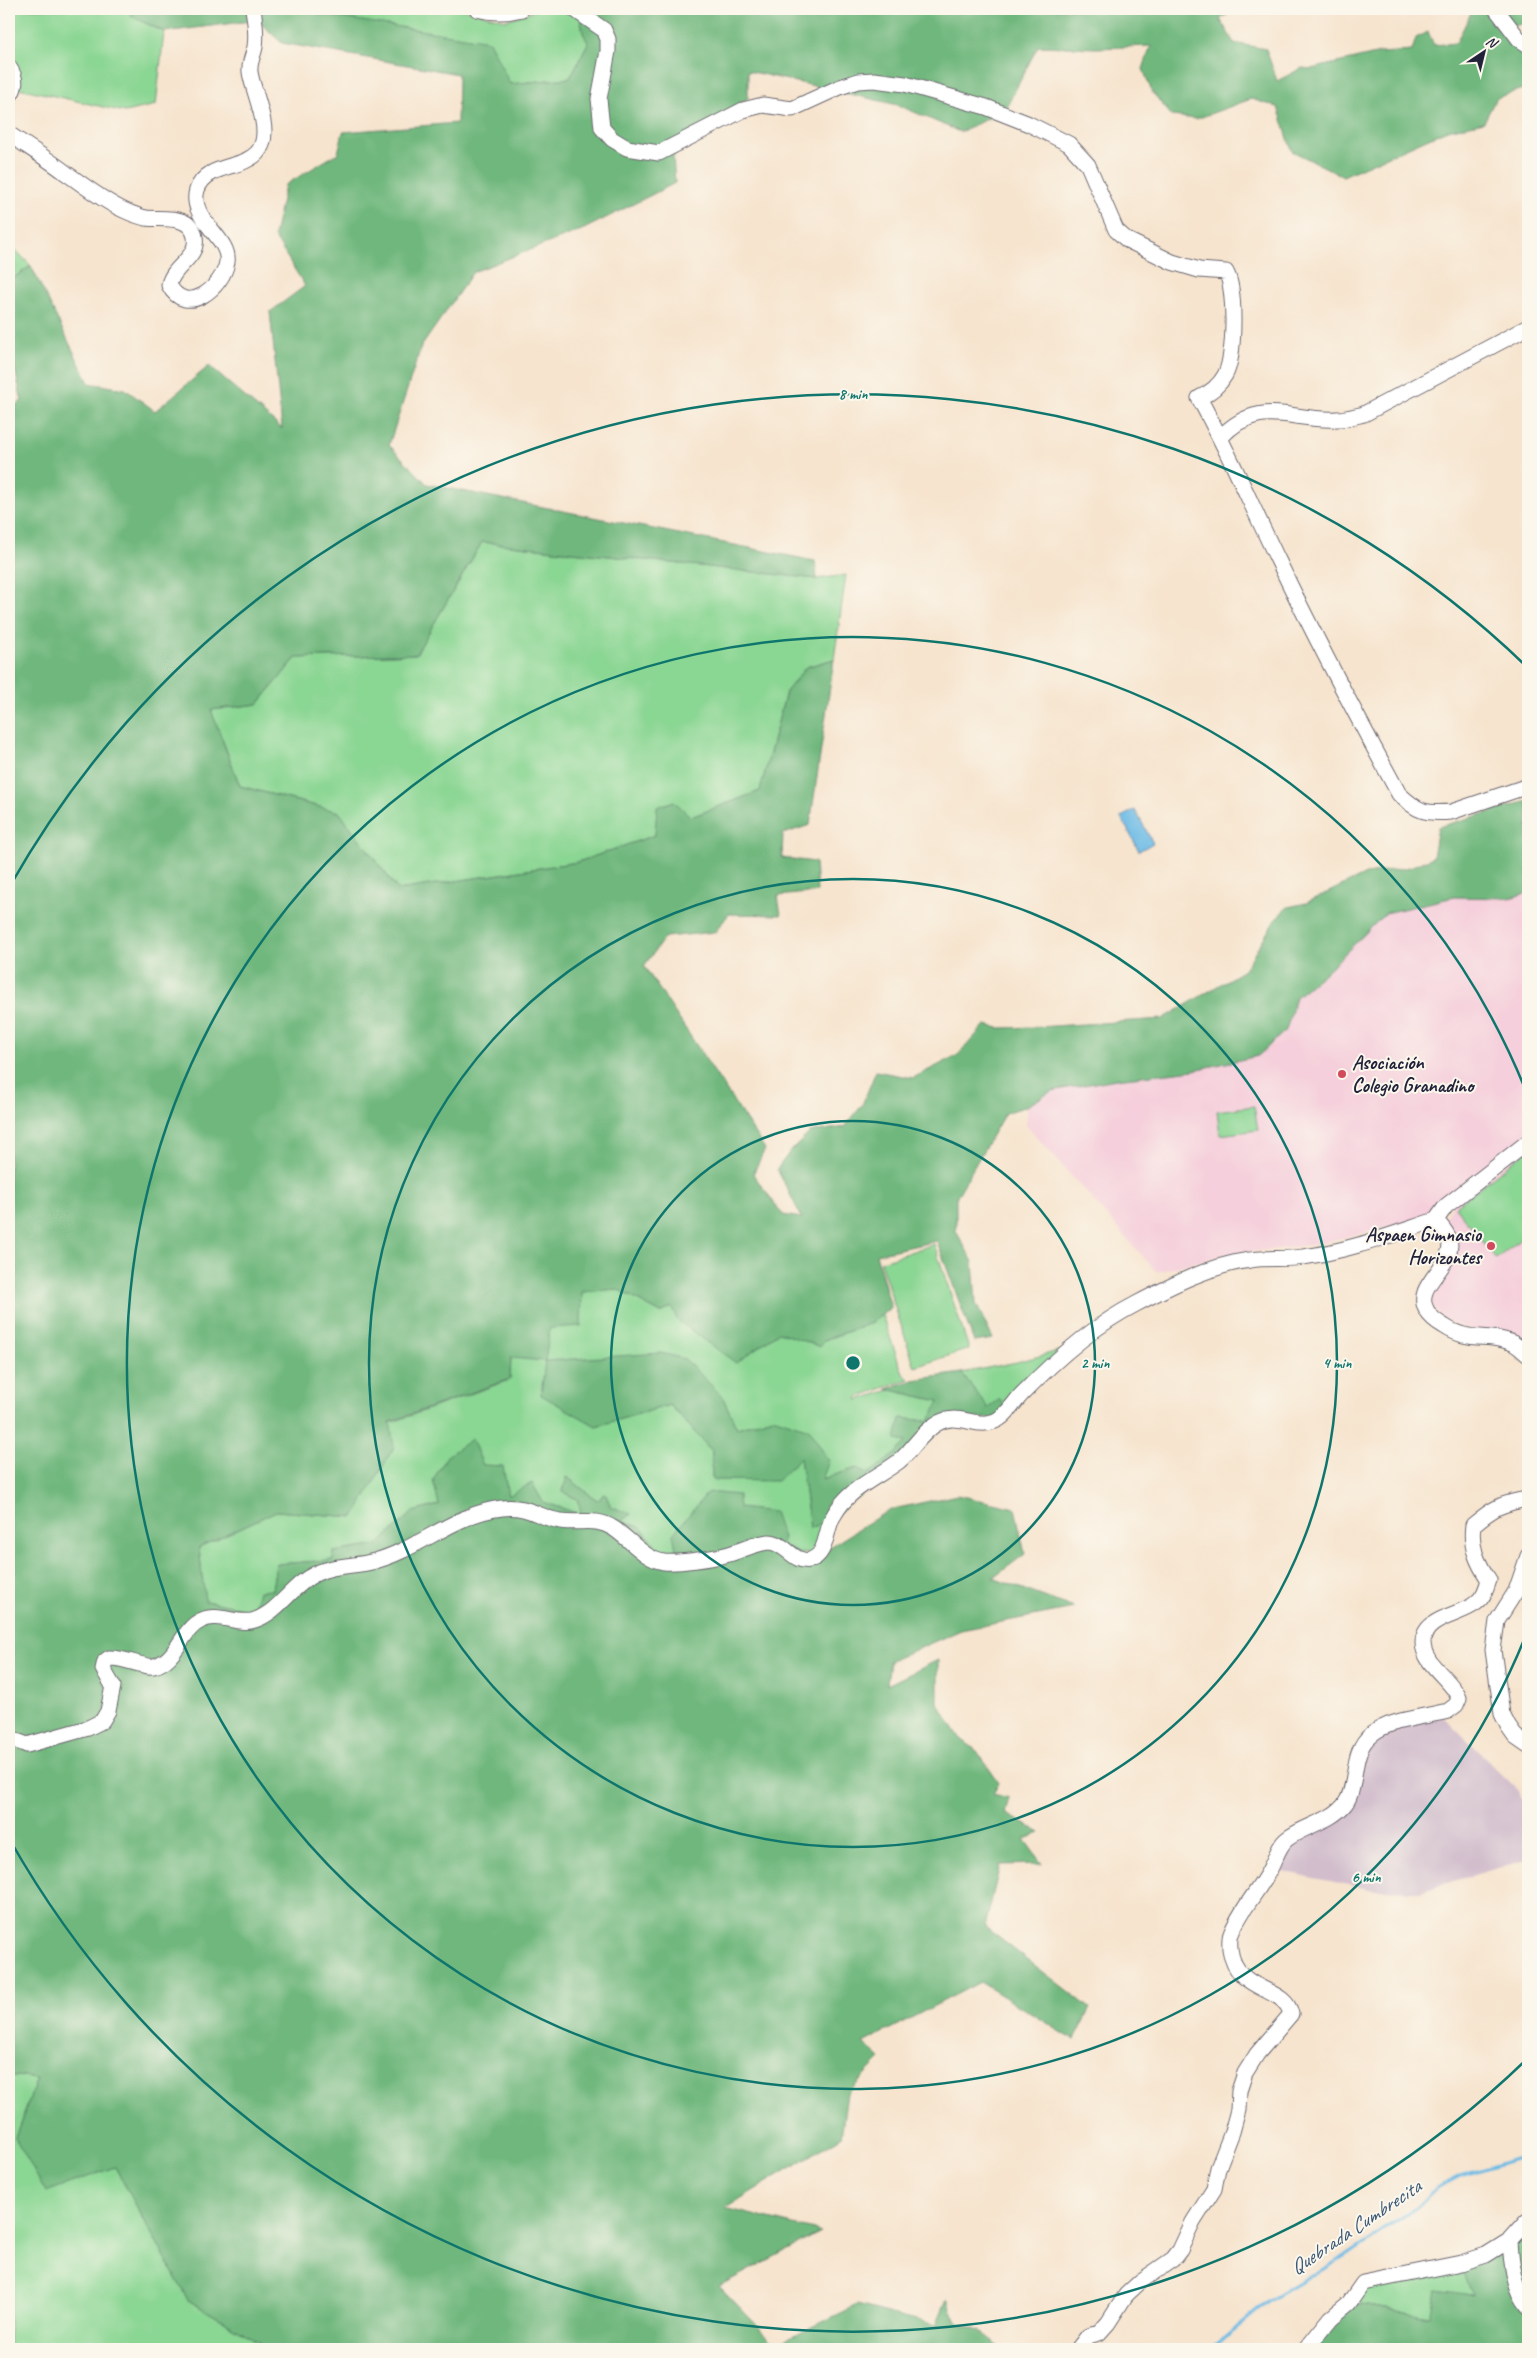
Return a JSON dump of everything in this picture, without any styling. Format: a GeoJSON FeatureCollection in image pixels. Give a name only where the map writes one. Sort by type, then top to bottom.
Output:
{"type":"FeatureCollection","features":[{"type":"Feature","properties":{"kind":"street"},"geometry":{"type":"LineString","coordinates":[[9,134],[90,190],[126,211],[146,218],[173,219],[189,226],[194,232],[195,247],[191,254],[170,276],[169,285],[178,297],[187,299],[207,294],[213,289],[225,266],[227,255],[198,209],[197,191],[208,175],[256,155],[262,143],[262,110],[251,75],[250,61],[255,49],[256,37],[254,9]]}},
{"type":"Feature","properties":{"kind":"street"},"geometry":{"type":"LineString","coordinates":[[477,9],[492,13],[522,9]]}},
{"type":"Feature","properties":{"kind":"street"},"geometry":{"type":"LineString","coordinates":[[574,9],[604,30],[608,39],[608,51],[599,99],[602,128],[612,139],[627,148],[659,153],[743,110],[764,105],[792,109],[840,87],[874,80],[905,84],[986,107],[1029,124],[1069,144],[1088,165],[1116,230],[1127,240],[1172,262],[1199,270],[1226,272],[1229,278],[1232,303],[1230,362],[1225,376],[1210,393],[1200,398],[1221,437],[1279,562],[1343,692],[1399,794],[1411,805],[1427,814],[1451,812],[1528,786]]}},
{"type":"Feature","properties":{"kind":"street"},"geometry":{"type":"LineString","coordinates":[[1496,9],[1524,42]]}},
{"type":"Feature","properties":{"kind":"street"},"geometry":{"type":"LineString","coordinates":[[9,68],[14,77],[15,86],[9,96]]}},
{"type":"Feature","properties":{"kind":"street"},"geometry":{"type":"LineString","coordinates":[[1221,437],[1232,425],[1246,417],[1263,414],[1337,419],[1364,414],[1528,327]]}},
{"type":"Feature","properties":{"kind":"street"},"geometry":{"type":"LineString","coordinates":[[9,1738],[27,1745],[88,1728],[102,1721],[108,1711],[113,1686],[103,1669],[105,1661],[109,1658],[126,1658],[149,1667],[156,1666],[172,1656],[191,1627],[208,1617],[249,1622],[271,1612],[313,1574],[333,1567],[375,1562],[477,1514],[498,1509],[519,1507],[561,1521],[594,1520],[612,1527],[643,1552],[661,1562],[725,1555],[770,1542],[781,1545],[800,1560],[811,1560],[820,1553],[831,1519],[849,1494],[899,1461],[928,1430],[941,1421],[955,1417],[984,1422],[993,1422],[1000,1419],[1022,1394],[1106,1321],[1136,1304],[1218,1267],[1251,1259],[1302,1258],[1353,1247],[1436,1220],[1446,1206],[1528,1142]]}},
{"type":"Feature","properties":{"kind":"street"},"geometry":{"type":"LineString","coordinates":[[1436,1220],[1449,1238],[1449,1245],[1447,1255],[1424,1293],[1422,1301],[1427,1312],[1453,1333],[1468,1337],[1507,1340],[1516,1344],[1528,1355]]}},
{"type":"Feature","properties":{"kind":"street"},"geometry":{"type":"LineString","coordinates":[[1078,2349],[1088,2336],[1099,2333],[1108,2323],[1126,2295],[1173,2259],[1180,2250],[1193,2222],[1214,2189],[1218,2168],[1238,2110],[1238,2091],[1244,2073],[1257,2054],[1291,2014],[1290,2006],[1283,2000],[1250,1983],[1240,1975],[1232,1961],[1230,1947],[1230,1936],[1235,1924],[1262,1884],[1284,1842],[1297,1832],[1338,1812],[1347,1801],[1359,1751],[1370,1735],[1385,1727],[1448,1711],[1456,1705],[1459,1698],[1455,1688],[1427,1657],[1423,1644],[1426,1631],[1433,1623],[1467,1610],[1478,1602],[1486,1591],[1489,1580],[1475,1559],[1471,1537],[1473,1525],[1492,1509],[1505,1503],[1528,1499]]}},
{"type":"Feature","properties":{"kind":"street"},"geometry":{"type":"LineString","coordinates":[[1528,1556],[1516,1591],[1497,1621],[1493,1650],[1502,1714],[1512,1731],[1528,1745]]}},
{"type":"Feature","properties":{"kind":"street"},"geometry":{"type":"LineString","coordinates":[[1306,2349],[1331,2318],[1349,2303],[1363,2282],[1486,2255],[1510,2240],[1528,2220]]}},
{"type":"Feature","properties":{"kind":"street"},"geometry":{"type":"LineString","coordinates":[[1510,2240],[1511,2260],[1516,2281],[1528,2306]]}},
{"type":"Feature","properties":{"kind":"shaded area","name":"Asociación Colegio Granadino"},"geometry":{"type":"Polygon","coordinates":[[[1528,878],[1528,1136],[1445,1200],[1425,1219],[1310,1245],[1222,1255],[1157,1272],[1026,1125],[1027,1106],[1052,1091],[1116,1079],[1286,1030],[1296,997],[1327,971],[1386,913],[1431,891],[1528,878]]]}},
{"type":"Feature","properties":{"kind":"shaded area","name":"Aspaen Gimnasio Horizontes"},"geometry":{"type":"Polygon","coordinates":[[[1528,1146],[1528,1345],[1506,1336],[1474,1331],[1449,1322],[1432,1308],[1430,1295],[1449,1264],[1442,1222],[1454,1203],[1528,1146]]]}},
{"type":"Feature","properties":{"kind":"shaded area"},"geometry":{"type":"Polygon","coordinates":[[[1443,1716],[1519,1791],[1528,1823],[1528,1859],[1420,1891],[1374,1890],[1275,1870],[1290,1842],[1340,1816],[1373,1737],[1389,1730],[1443,1716]]]}},
{"type":"Feature","properties":{"kind":"green space"},"geometry":{"type":"Polygon","coordinates":[[[9,9],[133,9],[131,16],[164,32],[156,105],[125,112],[19,88],[9,62],[9,9]]]}},
{"type":"Feature","properties":{"kind":"green space"},"geometry":{"type":"Polygon","coordinates":[[[133,9],[250,9],[251,21],[164,32],[131,16],[133,9]]]}},
{"type":"Feature","properties":{"kind":"green space"},"geometry":{"type":"Polygon","coordinates":[[[257,9],[312,9],[318,14],[489,41],[510,84],[570,78],[588,43],[583,33],[579,9],[1237,9],[1220,19],[1234,43],[1266,49],[1277,81],[1302,68],[1311,69],[1380,53],[1412,51],[1416,38],[1428,32],[1434,45],[1456,43],[1473,9],[1528,9],[1528,22],[1499,30],[1528,58],[1528,87],[1496,98],[1484,122],[1447,130],[1343,176],[1292,151],[1278,107],[1251,99],[1196,119],[1172,116],[1152,92],[1143,69],[1151,46],[1096,48],[1038,46],[1005,110],[960,132],[898,105],[748,71],[748,98],[673,156],[675,183],[584,229],[473,272],[421,347],[389,445],[427,484],[815,561],[817,579],[482,542],[416,654],[296,658],[258,704],[211,710],[240,786],[339,812],[398,890],[578,862],[655,835],[657,807],[674,801],[691,817],[760,791],[786,692],[806,667],[834,659],[810,825],[783,834],[782,858],[815,862],[817,892],[778,896],[781,915],[729,914],[715,932],[665,937],[644,966],[765,1149],[753,1174],[783,1215],[802,1218],[777,1169],[789,1153],[810,1132],[845,1127],[862,1105],[876,1071],[913,1078],[958,1055],[985,1025],[1000,1028],[1037,1027],[1163,1019],[1244,970],[1277,917],[1288,907],[1306,903],[1366,874],[1410,867],[1433,857],[1438,827],[1528,801],[1528,893],[1509,898],[1454,897],[1386,913],[1327,971],[1296,997],[1286,1030],[1258,1056],[1194,1070],[1116,1079],[1052,1091],[1027,1106],[1005,1113],[956,1198],[956,1231],[973,1262],[976,1304],[993,1339],[974,1342],[937,1241],[876,1254],[891,1308],[869,1324],[824,1340],[820,1347],[779,1332],[736,1363],[677,1320],[672,1307],[661,1313],[617,1289],[582,1292],[581,1326],[550,1328],[545,1361],[511,1358],[510,1379],[390,1422],[394,1447],[354,1517],[276,1511],[199,1547],[205,1601],[242,1608],[241,1621],[249,1622],[259,1591],[272,1590],[276,1564],[333,1560],[334,1552],[378,1545],[413,1512],[439,1505],[433,1480],[447,1456],[472,1439],[483,1465],[503,1466],[508,1496],[532,1483],[543,1502],[582,1515],[577,1499],[563,1492],[567,1477],[598,1501],[605,1493],[611,1507],[631,1514],[621,1521],[640,1527],[660,1550],[677,1555],[673,1534],[708,1492],[738,1495],[739,1508],[774,1512],[783,1538],[781,1545],[811,1559],[889,1510],[957,1495],[1015,1508],[1025,1554],[993,1578],[1074,1608],[961,1630],[890,1661],[887,1685],[938,1660],[938,1704],[960,1738],[977,1751],[999,1783],[993,1794],[1009,1798],[1005,1813],[1041,1833],[1024,1839],[1042,1864],[1000,1865],[985,1927],[1090,2008],[1074,2040],[980,1982],[863,2043],[881,2059],[847,2093],[841,2137],[725,2208],[821,2232],[719,2286],[776,2345],[857,2305],[936,2325],[947,2299],[957,2322],[980,2331],[1002,2349],[262,2349],[259,2342],[188,2300],[115,2167],[46,2192],[15,2138],[37,2079],[9,2075],[9,409],[22,401],[9,343],[9,281],[31,266],[89,383],[125,389],[155,411],[209,366],[282,429],[270,312],[305,286],[274,236],[285,185],[338,153],[343,132],[457,123],[458,74],[282,43],[258,21],[257,9]]]}},
{"type":"Feature","properties":{"kind":"green space"},"geometry":{"type":"Polygon","coordinates":[[[312,9],[463,9],[506,20],[539,9],[562,9],[581,18],[588,43],[570,78],[510,84],[318,14],[312,9]]]}},
{"type":"Feature","properties":{"kind":"green space"},"geometry":{"type":"Polygon","coordinates":[[[9,243],[31,266],[9,281],[9,243]]]}},
{"type":"Feature","properties":{"kind":"green space"},"geometry":{"type":"Polygon","coordinates":[[[482,542],[817,579],[846,575],[834,659],[806,667],[786,692],[760,791],[691,817],[655,835],[578,862],[398,890],[339,812],[240,786],[211,710],[258,704],[296,658],[416,654],[482,542]]]}},
{"type":"Feature","properties":{"kind":"green space"},"geometry":{"type":"Polygon","coordinates":[[[1254,1106],[1258,1130],[1220,1135],[1217,1111],[1254,1106]]]}},
{"type":"Feature","properties":{"kind":"green space"},"geometry":{"type":"Polygon","coordinates":[[[1528,1149],[1528,1234],[1496,1259],[1455,1207],[1528,1149]]]}},
{"type":"Feature","properties":{"kind":"green space"},"geometry":{"type":"Polygon","coordinates":[[[934,1244],[969,1349],[915,1367],[880,1262],[934,1244]]]}},
{"type":"Feature","properties":{"kind":"green space"},"geometry":{"type":"Polygon","coordinates":[[[617,1289],[661,1313],[672,1307],[736,1362],[779,1332],[820,1346],[824,1340],[869,1324],[882,1315],[903,1374],[909,1379],[858,1397],[857,1400],[891,1390],[939,1401],[930,1422],[894,1455],[868,1475],[857,1468],[822,1479],[773,1417],[737,1428],[722,1396],[685,1359],[596,1426],[670,1405],[712,1451],[712,1480],[800,1457],[810,1528],[831,1519],[820,1553],[677,1555],[660,1550],[640,1527],[620,1521],[631,1514],[611,1507],[604,1493],[598,1501],[567,1477],[563,1492],[577,1499],[583,1515],[543,1502],[507,1497],[439,1505],[413,1512],[378,1545],[334,1552],[333,1560],[276,1564],[272,1590],[249,1622],[241,1621],[242,1608],[204,1601],[199,1547],[276,1511],[354,1517],[390,1423],[509,1380],[511,1358],[550,1327],[582,1292],[617,1289]]]}},
{"type":"Feature","properties":{"kind":"green space"},"geometry":{"type":"Polygon","coordinates":[[[1074,1347],[1008,1411],[988,1409],[962,1373],[1017,1362],[1074,1347]]]}},
{"type":"Feature","properties":{"kind":"green space"},"geometry":{"type":"Polygon","coordinates":[[[661,1353],[685,1359],[722,1396],[737,1428],[773,1417],[809,1429],[829,1461],[822,1479],[857,1468],[868,1474],[894,1455],[906,1442],[896,1440],[901,1418],[929,1421],[939,1401],[887,1389],[913,1380],[962,1373],[988,1408],[1000,1399],[1008,1411],[1000,1419],[955,1417],[831,1519],[810,1528],[800,1458],[777,1481],[712,1480],[712,1451],[670,1405],[596,1426],[541,1395],[545,1361],[661,1353]]]}},
{"type":"Feature","properties":{"kind":"green space"},"geometry":{"type":"Polygon","coordinates":[[[9,2075],[37,2079],[15,2138],[115,2167],[188,2300],[259,2342],[262,2349],[9,2349],[9,2075]]]}},
{"type":"Feature","properties":{"kind":"green space"},"geometry":{"type":"Polygon","coordinates":[[[1528,2220],[1528,2349],[1306,2349],[1349,2303],[1430,2316],[1436,2290],[1472,2295],[1461,2263],[1528,2220]]]}},
{"type":"Feature","properties":{"kind":"green space"},"geometry":{"type":"Polygon","coordinates":[[[1461,2263],[1473,2295],[1430,2316],[1349,2303],[1360,2286],[1461,2263]]]}},
{"type":"Feature","properties":{"kind":"water"},"geometry":{"type":"Polygon","coordinates":[[[1135,810],[1153,843],[1139,851],[1121,817],[1135,810]]]}},
{"type":"Feature","properties":{"kind":"waterway","name":"Quebrada Cumbrecita"},"geometry":{"type":"LineString","coordinates":[[1211,2349],[1269,2301],[1342,2258],[1408,2214],[1430,2193],[1458,2177],[1528,2155]]}},
{"type":"Feature","properties":{"kind":"place","name":"Asociación Colegio Granadino"},"geometry":{"type":"Point","coordinates":[1342,1074]}},
{"type":"Feature","properties":{"kind":"place","name":"Aspaen Gimnasio Horizontes"},"geometry":{"type":"Point","coordinates":[1491,1246]}}]}
